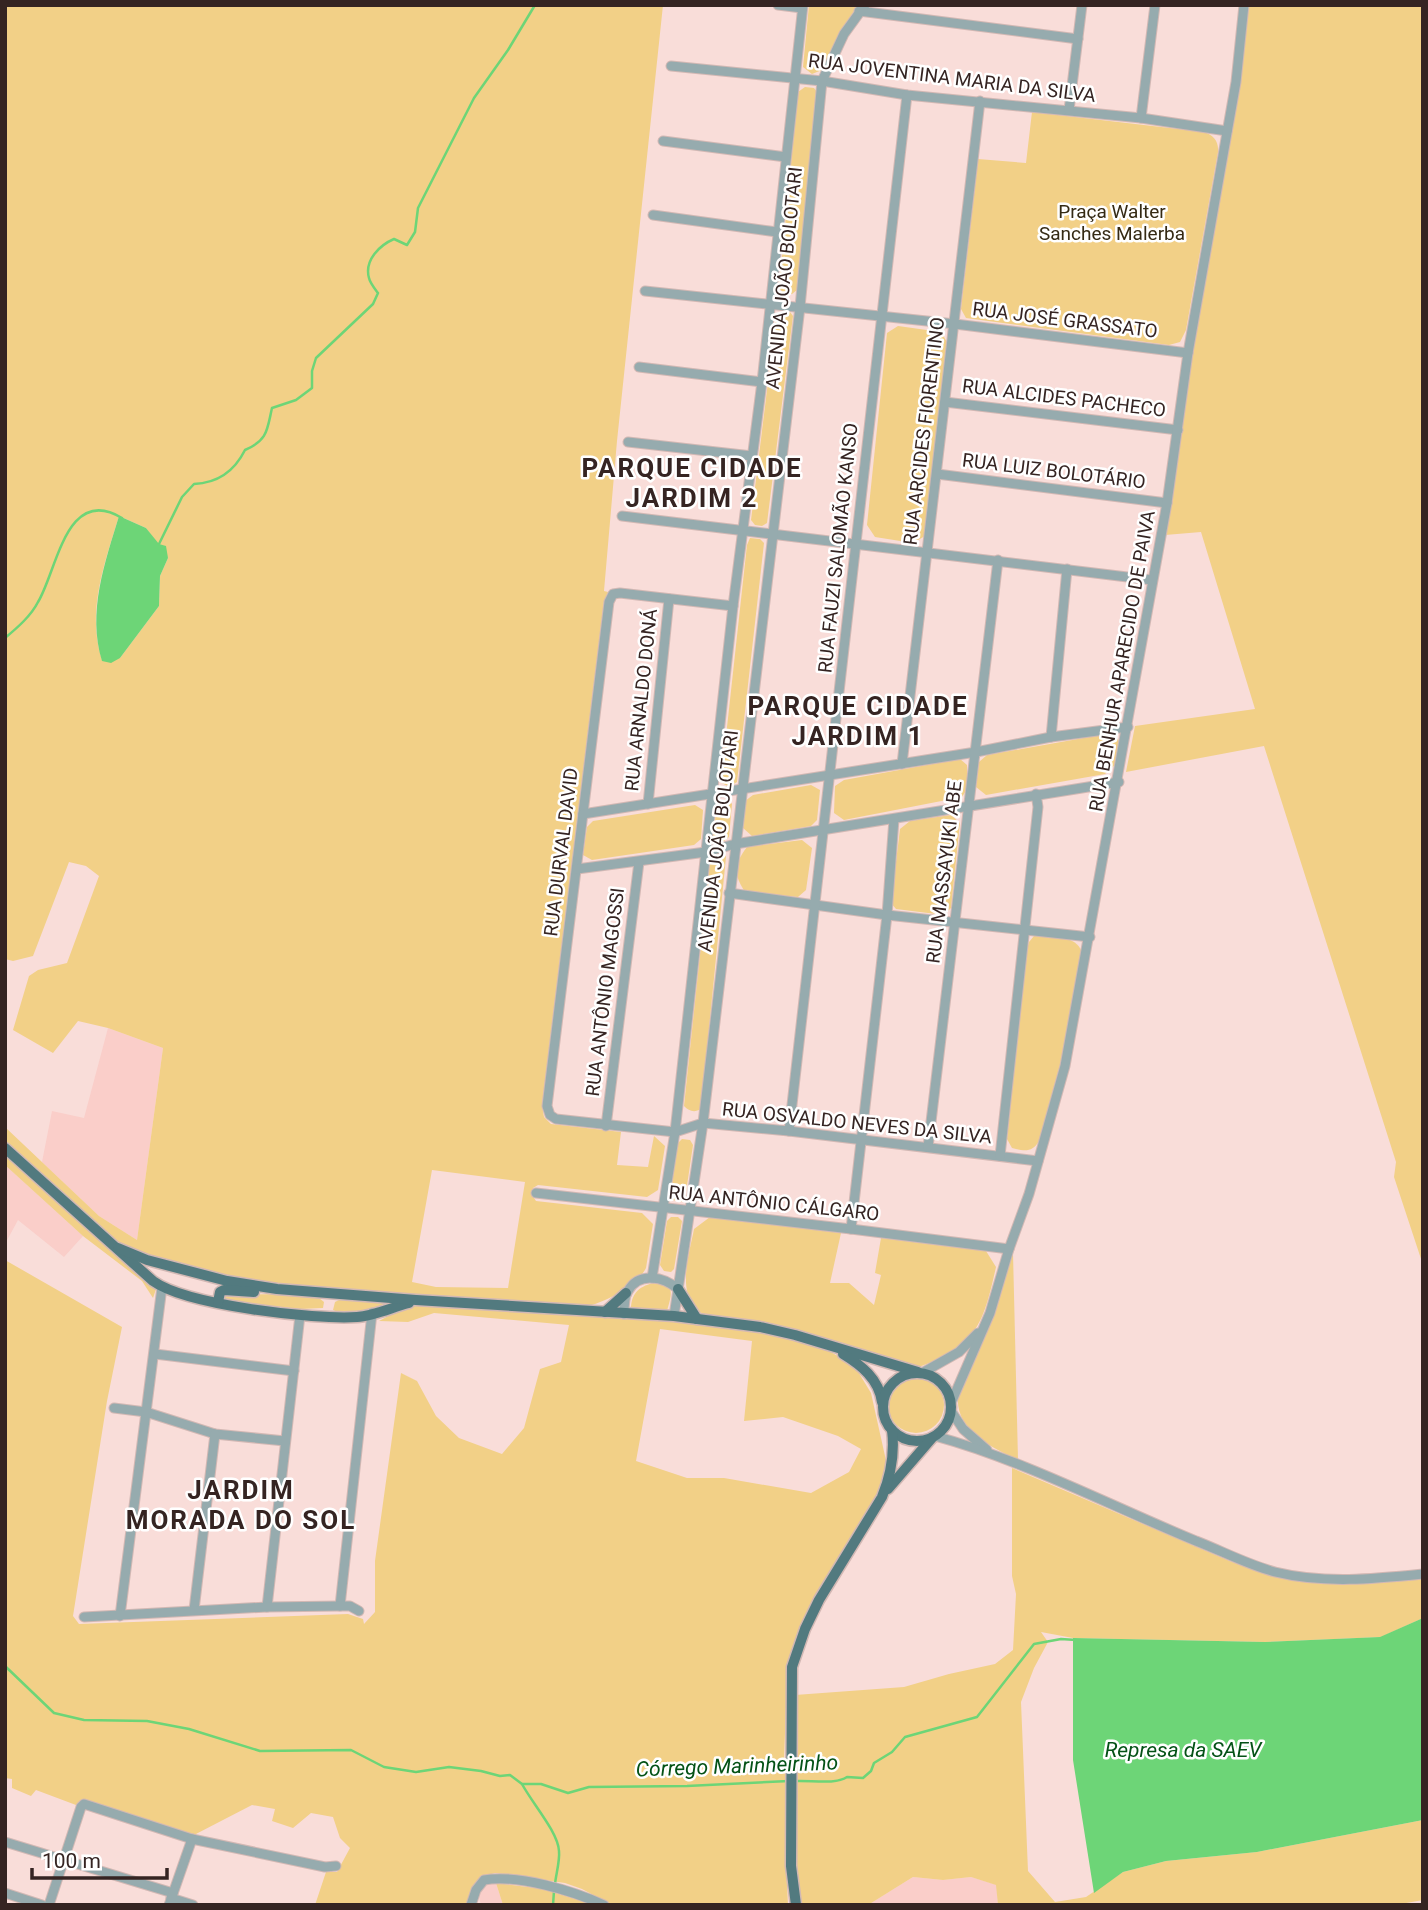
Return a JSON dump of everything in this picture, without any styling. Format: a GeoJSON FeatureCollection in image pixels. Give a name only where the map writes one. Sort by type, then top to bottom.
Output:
{"type":"FeatureCollection","features":[{"type":"Feature","properties":{"kind":"main road"},"geometry":{"type":"LineString","coordinates":[[5,1148],[162,1287],[174,1293],[300,1315],[360,1317],[416,1300]]}},
{"type":"Feature","properties":{"kind":"main road"},"geometry":{"type":"LineString","coordinates":[[118,1248],[147,1260],[227,1281],[277,1289],[674,1316],[760,1327],[920,1372],[940,1381],[946,1387],[951,1407],[943,1430],[882,1497]]}},
{"type":"Feature","properties":{"kind":"main road"},"geometry":{"type":"LineString","coordinates":[[218,1301],[223,1290],[262,1292],[277,1289]]}},
{"type":"Feature","properties":{"kind":"main road"},"geometry":{"type":"LineString","coordinates":[[678,1289],[697,1319]]}},
{"type":"Feature","properties":{"kind":"main road"},"geometry":{"type":"LineString","coordinates":[[326,1316],[328,1293]]}},
{"type":"Feature","properties":{"kind":"main road"},"geometry":{"type":"LineString","coordinates":[[605,1312],[626,1293]]}},
{"type":"Feature","properties":{"kind":"main road"},"geometry":{"type":"LineString","coordinates":[[828,1346],[858,1363],[866,1372],[881,1392],[884,1418],[892,1430],[904,1439],[918,1441],[934,1437]]}},
{"type":"Feature","properties":{"kind":"main road"},"geometry":{"type":"LineString","coordinates":[[883,1404],[886,1392],[894,1381],[905,1374],[920,1372]]}},
{"type":"Feature","properties":{"kind":"main road"},"geometry":{"type":"LineString","coordinates":[[794,1902],[791,1866],[791,1679],[796,1653],[819,1600],[882,1497],[890,1479],[892,1430]]}},
{"type":"Feature","properties":{"kind":"street"},"geometry":{"type":"LineString","coordinates":[[779,5],[802,6]]}},
{"type":"Feature","properties":{"kind":"street"},"geometry":{"type":"LineString","coordinates":[[1069,110],[1082,5]]}},
{"type":"Feature","properties":{"kind":"street"},"geometry":{"type":"LineString","coordinates":[[1140,118],[1155,5]]}},
{"type":"Feature","properties":{"kind":"street","name":"RUA BENHUR APARECIDO DE PAIVA"},"geometry":{"type":"LineString","coordinates":[[951,1407],[990,1313],[1029,1195],[1065,1066],[1119,782],[1167,503],[1188,353],[1238,72],[1244,5]]}},
{"type":"Feature","properties":{"kind":"street","name":"AVENIDA JOÃO BOLOTARI"},"geometry":{"type":"LineString","coordinates":[[652,1278],[675,1132],[733,606],[762,382],[802,6]]}},
{"type":"Feature","properties":{"kind":"street"},"geometry":{"type":"LineString","coordinates":[[862,8],[1078,38]]}},
{"type":"Feature","properties":{"kind":"street","name":"AVENIDA JOÃO BOLOTARI"},"geometry":{"type":"LineString","coordinates":[[674,1316],[703,1124],[800,306],[822,81],[844,34],[862,8]]}},
{"type":"Feature","properties":{"kind":"street","name":"RUA JOVENTINA MARIA DA SILVA"},"geometry":{"type":"LineString","coordinates":[[671,66],[1140,118],[1227,131]]}},
{"type":"Feature","properties":{"kind":"street","name":"RUA FAUZI SALOMÃO KANSO"},"geometry":{"type":"LineString","coordinates":[[789,1131],[907,94]]}},
{"type":"Feature","properties":{"kind":"street","name":"RUA ARCIDES FIORENTINO"},"geometry":{"type":"LineString","coordinates":[[902,764],[980,101]]}},
{"type":"Feature","properties":{"kind":"street"},"geometry":{"type":"LineString","coordinates":[[663,141],[786,157]]}},
{"type":"Feature","properties":{"kind":"street"},"geometry":{"type":"LineString","coordinates":[[653,215],[777,232]]}},
{"type":"Feature","properties":{"kind":"street","name":"RUA JOSÉ GRASSATO"},"geometry":{"type":"LineString","coordinates":[[645,291],[800,306],[1188,353]]}},
{"type":"Feature","properties":{"kind":"street"},"geometry":{"type":"LineString","coordinates":[[639,367],[762,382]]}},
{"type":"Feature","properties":{"kind":"street","name":"RUA ALCIDES PACHECO"},"geometry":{"type":"LineString","coordinates":[[945,402],[1178,430]]}},
{"type":"Feature","properties":{"kind":"street"},"geometry":{"type":"LineString","coordinates":[[628,442],[752,456]]}},
{"type":"Feature","properties":{"kind":"street","name":"RUA LUIZ BOLOTÁRIO"},"geometry":{"type":"LineString","coordinates":[[937,474],[1167,503]]}},
{"type":"Feature","properties":{"kind":"street"},"geometry":{"type":"LineString","coordinates":[[622,516],[1152,580]]}},
{"type":"Feature","properties":{"kind":"street","name":"RUA MASSAYUKI ABE"},"geometry":{"type":"LineString","coordinates":[[929,1147],[998,560]]}},
{"type":"Feature","properties":{"kind":"street"},"geometry":{"type":"LineString","coordinates":[[1051,737],[1067,569]]}},
{"type":"Feature","properties":{"kind":"street","name":"RUA DURVAL DAVID"},"geometry":{"type":"LineString","coordinates":[[550,1115],[547,1106],[609,602],[613,594],[620,593],[669,599]]}},
{"type":"Feature","properties":{"kind":"street"},"geometry":{"type":"LineString","coordinates":[[669,599],[733,606]]}},
{"type":"Feature","properties":{"kind":"street","name":"RUA ARNALDO DONÁ"},"geometry":{"type":"LineString","coordinates":[[648,804],[669,599]]}},
{"type":"Feature","properties":{"kind":"street"},"geometry":{"type":"LineString","coordinates":[[583,814],[831,776],[1051,737],[1128,727]]}},
{"type":"Feature","properties":{"kind":"street"},"geometry":{"type":"LineString","coordinates":[[577,869],[706,852],[735,844],[1119,782]]}},
{"type":"Feature","properties":{"kind":"street"},"geometry":{"type":"LineString","coordinates":[[1000,1156],[1038,807],[1036,794]]}},
{"type":"Feature","properties":{"kind":"street"},"geometry":{"type":"LineString","coordinates":[[851,1229],[887,915],[894,819]]}},
{"type":"Feature","properties":{"kind":"street","name":"RUA ANTÔNIO MAGOSSI"},"geometry":{"type":"LineString","coordinates":[[606,1126],[639,862]]}},
{"type":"Feature","properties":{"kind":"street"},"geometry":{"type":"LineString","coordinates":[[729,894],[887,915],[1090,937]]}},
{"type":"Feature","properties":{"kind":"street","name":"RUA OSVALDO NEVES DA SILVA"},"geometry":{"type":"LineString","coordinates":[[550,1115],[556,1119],[606,1126],[675,1132],[703,1124],[789,1131],[1038,1161]]}},
{"type":"Feature","properties":{"kind":"street","name":"RUA ANTÔNIO CÁLGARO"},"geometry":{"type":"LineString","coordinates":[[536,1194],[1009,1249]]}},
{"type":"Feature","properties":{"kind":"street"},"geometry":{"type":"LineString","coordinates":[[624,1314],[626,1293],[633,1285],[652,1278],[666,1280],[678,1289]]}},
{"type":"Feature","properties":{"kind":"street"},"geometry":{"type":"LineString","coordinates":[[120,1616],[162,1287]]}},
{"type":"Feature","properties":{"kind":"street"},"geometry":{"type":"LineString","coordinates":[[340,1605],[372,1313]]}},
{"type":"Feature","properties":{"kind":"street","name":"RUA BENHUR APARECIDO DE PAIVA"},"geometry":{"type":"LineString","coordinates":[[920,1372],[960,1352],[976,1336],[990,1313]]}},
{"type":"Feature","properties":{"kind":"street"},"geometry":{"type":"LineString","coordinates":[[267,1607],[300,1315]]}},
{"type":"Feature","properties":{"kind":"street"},"geometry":{"type":"LineString","coordinates":[[155,1354],[294,1371]]}},
{"type":"Feature","properties":{"kind":"street"},"geometry":{"type":"LineString","coordinates":[[951,1407],[968,1435],[994,1456]]}},
{"type":"Feature","properties":{"kind":"street"},"geometry":{"type":"LineString","coordinates":[[114,1408],[146,1412],[215,1434],[285,1441]]}},
{"type":"Feature","properties":{"kind":"street"},"geometry":{"type":"LineString","coordinates":[[194,1610],[215,1434]]}},
{"type":"Feature","properties":{"kind":"street"},"geometry":{"type":"LineString","coordinates":[[934,1437],[994,1456],[1153,1524],[1275,1572],[1320,1579],[1361,1580],[1423,1574]]}},
{"type":"Feature","properties":{"kind":"street"},"geometry":{"type":"LineString","coordinates":[[84,1617],[340,1605],[359,1611]]}},
{"type":"Feature","properties":{"kind":"street"},"geometry":{"type":"LineString","coordinates":[[49,1905],[84,1804],[192,1839],[325,1867],[336,1866]]}},
{"type":"Feature","properties":{"kind":"street"},"geometry":{"type":"LineString","coordinates":[[171,1899],[192,1839]]}},
{"type":"Feature","properties":{"kind":"street"},"geometry":{"type":"LineString","coordinates":[[5,1842],[193,1905]]}},
{"type":"Feature","properties":{"kind":"street"},"geometry":{"type":"LineString","coordinates":[[471,1905],[476,1890],[484,1880],[495,1878],[561,1889],[604,1905]]}},
{"type":"Feature","properties":{"kind":"street"},"geometry":{"type":"LineString","coordinates":[[5,1893],[42,1905]]}},
{"type":"Feature","properties":{"kind":"shaded area"},"geometry":{"type":"Polygon","coordinates":[[[108,1028],[163,1048],[137,1240],[99,1216],[42,1162],[52,1111],[84,1118],[108,1028]]]}},
{"type":"Feature","properties":{"kind":"shaded area"},"geometry":{"type":"Polygon","coordinates":[[[5,1165],[83,1236],[64,1257],[18,1220],[5,1244],[5,1165]]]}},
{"type":"Feature","properties":{"kind":"shaded area"},"geometry":{"type":"Polygon","coordinates":[[[913,1877],[943,1880],[971,1877],[997,1885],[998,1905],[868,1905],[913,1877]]]}},
{"type":"Feature","properties":{"kind":"shaded area"},"geometry":{"type":"Polygon","coordinates":[[[496,1883],[503,1905],[481,1905],[478,1894],[485,1885],[496,1883]]]}},
{"type":"Feature","properties":{"kind":"green space"},"geometry":{"type":"Polygon","coordinates":[[[5,5],[663,5],[617,441],[604,591],[608,592],[604,601],[542,1105],[544,1117],[551,1124],[621,1132],[617,1165],[648,1167],[654,1136],[665,1146],[658,1190],[647,1197],[538,1185],[533,1188],[532,1195],[536,1201],[642,1213],[653,1224],[646,1268],[642,1275],[619,1293],[584,1307],[276,1287],[147,1258],[119,1244],[5,1143],[5,1127],[99,1216],[137,1240],[163,1048],[108,1028],[78,1021],[53,1053],[13,1030],[29,976],[38,970],[67,963],[99,876],[86,866],[69,862],[33,956],[13,961],[5,959],[5,5]],[[119,516],[99,587],[96,624],[102,660],[120,658],[159,606],[160,576],[168,558],[146,528],[119,516]],[[432,1170],[412,1282],[436,1287],[508,1288],[525,1182],[432,1170]]]}},
{"type":"Feature","properties":{"kind":"green space"},"geometry":{"type":"Polygon","coordinates":[[[809,5],[858,5],[840,32],[822,70],[812,74],[803,67],[809,5]]]}},
{"type":"Feature","properties":{"kind":"green space"},"geometry":{"type":"Polygon","coordinates":[[[1248,5],[1423,5],[1423,1265],[1394,1177],[1396,1162],[1264,746],[1126,772],[1135,726],[1255,709],[1201,532],[1165,535],[1192,353],[1240,83],[1248,5]]]}},
{"type":"Feature","properties":{"kind":"green space"},"geometry":{"type":"Polygon","coordinates":[[[805,87],[814,88],[817,92],[797,290],[792,294],[783,293],[779,287],[798,92],[805,87]]]}},
{"type":"Feature","properties":{"kind":"green space","name":"Praça Walter Sanches Malerba"},"geometry":{"type":"Polygon","coordinates":[[[1032,112],[1204,132],[1215,139],[1218,152],[1186,330],[1180,342],[1169,345],[966,318],[961,309],[978,159],[1026,163],[1032,112]]]}},
{"type":"Feature","properties":{"kind":"green space"},"geometry":{"type":"Polygon","coordinates":[[[780,312],[790,312],[793,316],[767,523],[762,526],[755,525],[751,520],[776,317],[780,312]]]}},
{"type":"Feature","properties":{"kind":"green space"},"geometry":{"type":"Polygon","coordinates":[[[898,326],[941,332],[947,342],[925,536],[913,543],[875,537],[867,525],[887,333],[898,326]]]}},
{"type":"Feature","properties":{"kind":"green space"},"geometry":{"type":"Polygon","coordinates":[[[750,538],[760,539],[764,543],[737,782],[727,785],[721,782],[747,545],[750,538]]]}},
{"type":"Feature","properties":{"kind":"green space"},"geometry":{"type":"Polygon","coordinates":[[[1106,734],[1114,735],[1119,741],[1116,764],[1105,774],[986,795],[976,787],[979,762],[987,755],[1106,734]]]}},
{"type":"Feature","properties":{"kind":"green space"},"geometry":{"type":"Polygon","coordinates":[[[960,759],[967,765],[967,789],[962,797],[844,820],[834,813],[835,786],[844,780],[960,759]]]}},
{"type":"Feature","properties":{"kind":"green space"},"geometry":{"type":"Polygon","coordinates":[[[811,785],[820,790],[817,820],[811,826],[752,836],[743,828],[745,801],[753,795],[811,785]]]}},
{"type":"Feature","properties":{"kind":"green space"},"geometry":{"type":"Polygon","coordinates":[[[728,799],[732,804],[729,837],[716,842],[713,836],[717,805],[728,799]]]}},
{"type":"Feature","properties":{"kind":"green space"},"geometry":{"type":"Polygon","coordinates":[[[695,805],[703,810],[701,839],[694,845],[592,860],[583,855],[587,827],[593,821],[695,805]]]}},
{"type":"Feature","properties":{"kind":"green space"},"geometry":{"type":"Polygon","coordinates":[[[951,815],[960,823],[951,908],[944,915],[896,909],[891,903],[900,829],[910,821],[951,815]]]}},
{"type":"Feature","properties":{"kind":"green space"},"geometry":{"type":"Polygon","coordinates":[[[802,840],[812,848],[806,890],[798,897],[745,892],[738,880],[737,864],[747,847],[802,840]]]}},
{"type":"Feature","properties":{"kind":"green space"},"geometry":{"type":"Polygon","coordinates":[[[724,854],[726,857],[701,1109],[692,1111],[684,1106],[710,860],[713,855],[724,854]]]}},
{"type":"Feature","properties":{"kind":"green space"},"geometry":{"type":"Polygon","coordinates":[[[1034,936],[1069,939],[1082,953],[1060,1065],[1039,1141],[1034,1148],[1024,1150],[1012,1148],[1007,1139],[1026,952],[1034,936]]]}},
{"type":"Feature","properties":{"kind":"green space"},"geometry":{"type":"Polygon","coordinates":[[[682,1139],[690,1140],[693,1145],[685,1199],[681,1202],[670,1196],[678,1143],[682,1139]]]}},
{"type":"Feature","properties":{"kind":"green space"},"geometry":{"type":"Polygon","coordinates":[[[5,1152],[153,1285],[156,1289],[153,1298],[142,1281],[83,1236],[5,1165],[5,1152]]]}},
{"type":"Feature","properties":{"kind":"green space"},"geometry":{"type":"Polygon","coordinates":[[[671,1217],[678,1217],[682,1221],[674,1269],[671,1272],[664,1271],[660,1265],[667,1221],[671,1217]]]}},
{"type":"Feature","properties":{"kind":"green space"},"geometry":{"type":"Polygon","coordinates":[[[710,1217],[841,1233],[830,1283],[849,1283],[874,1305],[881,1275],[875,1273],[881,1238],[986,1251],[996,1267],[987,1304],[974,1330],[965,1341],[954,1350],[919,1367],[788,1329],[710,1316],[698,1311],[689,1299],[686,1268],[694,1229],[710,1217]]]}},
{"type":"Feature","properties":{"kind":"green space"},"geometry":{"type":"Polygon","coordinates":[[[1013,1253],[1018,1460],[986,1443],[969,1428],[962,1419],[958,1396],[993,1314],[1013,1253]]]}},
{"type":"Feature","properties":{"kind":"green space"},"geometry":{"type":"Polygon","coordinates":[[[5,1260],[122,1327],[107,1401],[73,1616],[79,1624],[348,1614],[363,1619],[364,1624],[375,1612],[375,1561],[401,1373],[417,1381],[436,1416],[459,1438],[502,1454],[524,1428],[540,1369],[561,1362],[569,1325],[434,1313],[408,1322],[379,1321],[405,1307],[418,1305],[673,1320],[759,1331],[827,1350],[854,1365],[871,1393],[887,1465],[884,1480],[816,1598],[787,1679],[784,1760],[787,1790],[788,1905],[612,1905],[565,1883],[495,1873],[482,1877],[467,1905],[315,1905],[326,1872],[337,1872],[350,1848],[340,1838],[333,1817],[311,1813],[293,1828],[272,1821],[275,1809],[252,1805],[194,1835],[85,1800],[76,1805],[36,1790],[31,1796],[12,1788],[12,1779],[5,1778],[5,1260]],[[660,1329],[636,1461],[687,1478],[724,1478],[811,1493],[849,1472],[861,1449],[838,1436],[783,1417],[744,1421],[752,1341],[660,1329]]]}},
{"type":"Feature","properties":{"kind":"green space"},"geometry":{"type":"Polygon","coordinates":[[[653,1283],[669,1288],[667,1311],[631,1310],[636,1292],[653,1283]]]}},
{"type":"Feature","properties":{"kind":"green space"},"geometry":{"type":"Polygon","coordinates":[[[277,1294],[319,1298],[324,1302],[323,1308],[300,1309],[225,1301],[222,1298],[224,1295],[277,1294]]]}},
{"type":"Feature","properties":{"kind":"green space"},"geometry":{"type":"Polygon","coordinates":[[[339,1300],[396,1304],[348,1314],[333,1310],[335,1302],[339,1300]]]}},
{"type":"Feature","properties":{"kind":"green space"},"geometry":{"type":"Polygon","coordinates":[[[916,1377],[927,1379],[936,1385],[942,1394],[942,1416],[936,1425],[927,1431],[916,1433],[905,1431],[896,1425],[890,1416],[888,1405],[890,1394],[896,1385],[905,1379],[916,1377]]]}},
{"type":"Feature","properties":{"kind":"green space"},"geometry":{"type":"Polygon","coordinates":[[[1012,1468],[1232,1562],[1273,1576],[1321,1583],[1362,1584],[1423,1576],[1423,1618],[1381,1637],[1265,1642],[1073,1638],[1041,1632],[1048,1642],[1021,1702],[1028,1871],[1055,1902],[1086,1897],[1123,1872],[1166,1861],[1257,1852],[1423,1820],[1423,1900],[1395,1905],[998,1905],[996,1885],[971,1877],[943,1880],[913,1877],[868,1905],[800,1905],[794,1866],[795,1695],[904,1687],[995,1664],[1013,1650],[1016,1594],[1012,1576],[1012,1468]]]}},
{"type":"Feature","properties":{"kind":"green space"},"geometry":{"type":"Polygon","coordinates":[[[496,1883],[543,1889],[595,1905],[503,1905],[496,1883]]]}},
{"type":"Feature","properties":{"kind":"water"},"geometry":{"type":"Polygon","coordinates":[[[119,516],[146,528],[159,544],[166,546],[168,558],[160,576],[159,606],[120,658],[111,663],[102,661],[96,624],[100,587],[119,516]]]}},
{"type":"Feature","properties":{"kind":"water","name":"Represa da SAEV"},"geometry":{"type":"Polygon","coordinates":[[[1423,1618],[1423,1820],[1257,1852],[1166,1861],[1123,1872],[1094,1893],[1073,1760],[1073,1638],[1265,1642],[1380,1637],[1423,1618]]]}},
{"type":"Feature","properties":{"kind":"waterway"},"geometry":{"type":"LineString","coordinates":[[159,544],[182,497],[194,484],[218,479],[230,470],[245,450],[262,438],[272,408],[296,400],[312,388],[312,371],[316,358],[373,304],[378,293],[369,278],[371,259],[383,245],[394,239],[407,245],[415,232],[418,208],[474,98],[508,50],[535,5]]}},
{"type":"Feature","properties":{"kind":"waterway"},"geometry":{"type":"LineString","coordinates":[[5,638],[35,607],[66,536],[76,521],[88,512],[103,511],[122,518]]}},
{"type":"Feature","properties":{"kind":"waterway","name":"Córrego Marinheirinho"},"geometry":{"type":"LineString","coordinates":[[795,1781],[829,1782],[847,1777],[863,1778],[871,1771],[874,1763],[892,1752],[905,1737],[977,1717],[1034,1644],[1061,1639],[1076,1640]]}},
{"type":"Feature","properties":{"kind":"waterway","name":"Córrego Marinheirinho"},"geometry":{"type":"LineString","coordinates":[[5,1666],[54,1713],[84,1720],[147,1721],[189,1729],[260,1751],[351,1750],[384,1767],[416,1772],[449,1767],[500,1776],[510,1775],[522,1784],[541,1784],[568,1793],[589,1787],[789,1781]]}},
{"type":"Feature","properties":{"kind":"waterway"},"geometry":{"type":"LineString","coordinates":[[522,1784],[558,1843],[559,1859],[555,1884]]}},
{"type":"Feature","properties":{"kind":"waterway"},"geometry":{"type":"LineString","coordinates":[[553,1905],[554,1891]]}},
{"type":"Feature","properties":{"kind":"district","name":"PARQUE CIDADE JARDIM 2"},"geometry":{"type":"Point","coordinates":[692,483]}},
{"type":"Feature","properties":{"kind":"district","name":"PARQUE CIDADE JARDIM 1"},"geometry":{"type":"Point","coordinates":[858,721]}},
{"type":"Feature","properties":{"kind":"district","name":"JARDIM MORADA DO SOL"},"geometry":{"type":"Point","coordinates":[241,1505]}}]}
